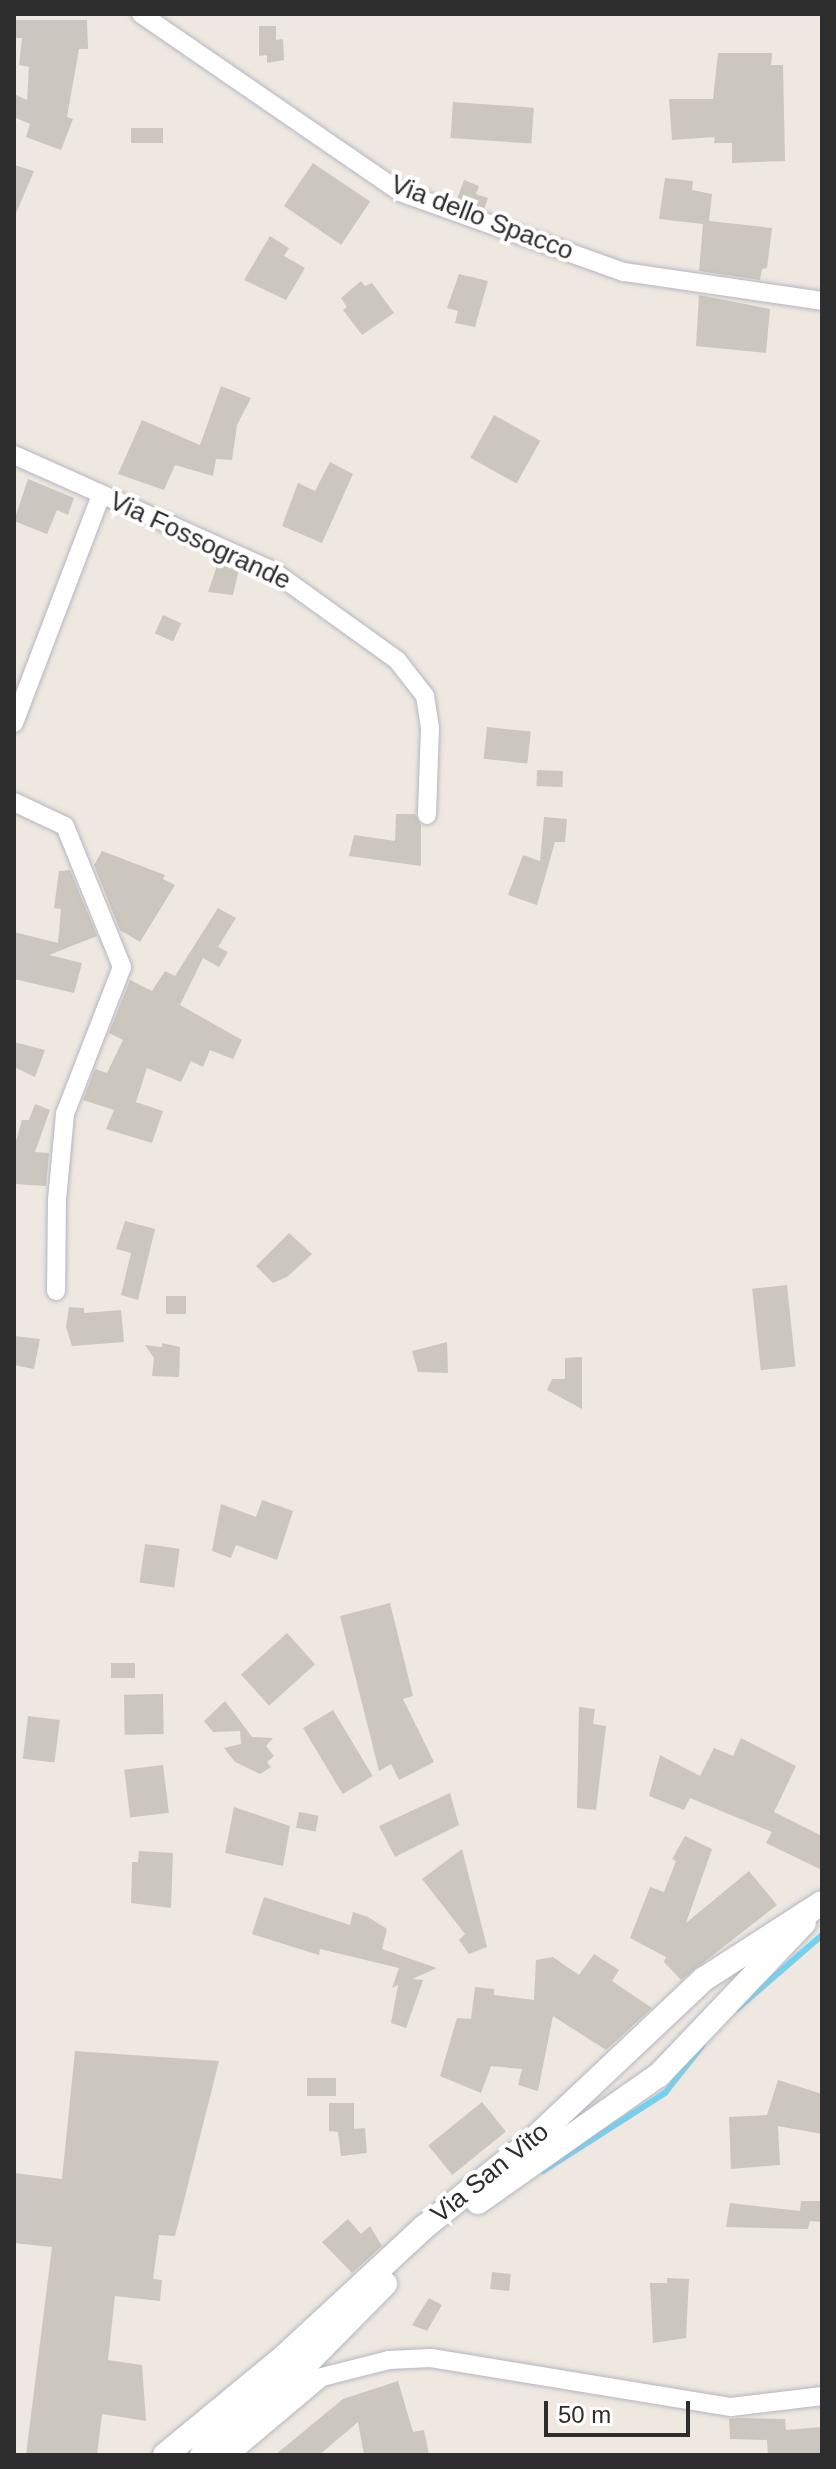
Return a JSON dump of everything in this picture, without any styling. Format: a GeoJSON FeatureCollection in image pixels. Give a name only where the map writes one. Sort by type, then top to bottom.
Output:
{"type":"FeatureCollection","features":[{"type":"Feature","properties":{"kind":"street","name":"Via dello Spacco"},"geometry":{"type":"LineString","coordinates":[[141,14],[400,192],[624,272],[822,301]]}},
{"type":"Feature","properties":{"kind":"street","name":"Via Fossogrande"},"geometry":{"type":"LineString","coordinates":[[14,455],[273,571],[397,660],[425,696],[430,728],[427,815]]}},
{"type":"Feature","properties":{"kind":"street"},"geometry":{"type":"LineString","coordinates":[[14,723],[101,495]]}},
{"type":"Feature","properties":{"kind":"street"},"geometry":{"type":"LineString","coordinates":[[14,802],[65,826],[122,967],[65,1114],[56,1291]]}},
{"type":"Feature","properties":{"kind":"street","name":"Via San Vito"},"geometry":{"type":"LineString","coordinates":[[202,2455],[305,2365],[389,2280],[513,2174],[659,2075],[822,1904]]}},
{"type":"Feature","properties":{"kind":"street","name":"Via San Vito"},"geometry":{"type":"LineString","coordinates":[[165,2455],[285,2356],[423,2228],[534,2139],[704,1979],[822,1904]]}},
{"type":"Feature","properties":{"kind":"street"},"geometry":{"type":"LineString","coordinates":[[229,2455],[322,2377],[389,2360],[431,2358],[731,2407],[822,2396]]}},
{"type":"Feature","properties":{"kind":"building"},"geometry":{"type":"Polygon","coordinates":[[[14,20],[87,20],[88,49],[79,49],[67,117],[73,119],[61,150],[26,137],[30,124],[14,117],[14,94],[27,100],[29,67],[19,65],[22,38],[14,38],[14,20]]]}},
{"type":"Feature","properties":{"kind":"building"},"geometry":{"type":"Polygon","coordinates":[[[259,26],[276,26],[276,40],[283,39],[284,60],[267,63],[267,55],[259,56],[259,26]]]}},
{"type":"Feature","properties":{"kind":"building"},"geometry":{"type":"Polygon","coordinates":[[[718,53],[772,53],[771,65],[783,65],[785,161],[732,163],[732,143],[714,143],[715,137],[672,140],[669,99],[713,99],[718,53]]]}},
{"type":"Feature","properties":{"kind":"building"},"geometry":{"type":"Polygon","coordinates":[[[453,102],[534,108],[531,144],[450,138],[453,102]]]}},
{"type":"Feature","properties":{"kind":"building"},"geometry":{"type":"Polygon","coordinates":[[[131,128],[163,128],[163,143],[131,143],[131,128]]]}},
{"type":"Feature","properties":{"kind":"building"},"geometry":{"type":"Polygon","coordinates":[[[313,163],[370,202],[341,245],[284,206],[313,163]]]}},
{"type":"Feature","properties":{"kind":"building"},"geometry":{"type":"Polygon","coordinates":[[[14,165],[34,171],[14,218],[14,165]]]}},
{"type":"Feature","properties":{"kind":"building"},"geometry":{"type":"Polygon","coordinates":[[[665,178],[693,181],[692,190],[712,194],[709,221],[772,228],[767,268],[762,269],[760,280],[699,271],[703,224],[659,219],[665,178]]]}},
{"type":"Feature","properties":{"kind":"building"},"geometry":{"type":"Polygon","coordinates":[[[464,180],[479,186],[476,194],[488,198],[484,209],[457,199],[464,180]]]}},
{"type":"Feature","properties":{"kind":"building"},"geometry":{"type":"Polygon","coordinates":[[[270,236],[289,248],[284,256],[305,268],[286,300],[244,280],[270,236]]]}},
{"type":"Feature","properties":{"kind":"building"},"geometry":{"type":"Polygon","coordinates":[[[459,274],[488,281],[475,327],[455,323],[458,311],[447,308],[459,274]]]}},
{"type":"Feature","properties":{"kind":"building"},"geometry":{"type":"Polygon","coordinates":[[[361,281],[365,286],[372,283],[394,313],[362,335],[343,310],[347,307],[341,298],[361,281]]]}},
{"type":"Feature","properties":{"kind":"building"},"geometry":{"type":"Polygon","coordinates":[[[699,295],[770,309],[766,353],[696,346],[699,295]]]}},
{"type":"Feature","properties":{"kind":"building"},"geometry":{"type":"Polygon","coordinates":[[[221,386],[251,398],[237,425],[232,460],[216,459],[213,476],[175,465],[164,490],[118,474],[142,420],[200,445],[221,386]]]}},
{"type":"Feature","properties":{"kind":"building"},"geometry":{"type":"Polygon","coordinates":[[[494,415],[540,441],[517,484],[470,458],[494,415]]]}},
{"type":"Feature","properties":{"kind":"building"},"geometry":{"type":"Polygon","coordinates":[[[330,462],[353,474],[322,543],[282,526],[298,483],[315,491],[330,462]]]}},
{"type":"Feature","properties":{"kind":"building"},"geometry":{"type":"Polygon","coordinates":[[[28,479],[74,498],[68,515],[57,510],[47,534],[14,521],[28,479]]]}},
{"type":"Feature","properties":{"kind":"building"},"geometry":{"type":"Polygon","coordinates":[[[219,560],[239,569],[233,595],[208,592],[219,560]]]}},
{"type":"Feature","properties":{"kind":"building"},"geometry":{"type":"Polygon","coordinates":[[[163,615],[181,623],[173,641],[155,633],[163,615]]]}},
{"type":"Feature","properties":{"kind":"building"},"geometry":{"type":"Polygon","coordinates":[[[487,727],[531,732],[527,763],[484,759],[487,727]]]}},
{"type":"Feature","properties":{"kind":"building"},"geometry":{"type":"Polygon","coordinates":[[[537,770],[563,771],[562,787],[536,786],[537,770]]]}},
{"type":"Feature","properties":{"kind":"building"},"geometry":{"type":"Polygon","coordinates":[[[396,814],[415,814],[421,825],[421,866],[349,856],[354,835],[395,841],[396,814]]]}},
{"type":"Feature","properties":{"kind":"building"},"geometry":{"type":"Polygon","coordinates":[[[544,817],[567,819],[565,842],[555,842],[537,905],[508,895],[523,855],[540,861],[544,817]]]}},
{"type":"Feature","properties":{"kind":"building"},"geometry":{"type":"Polygon","coordinates":[[[102,851],[165,875],[163,879],[175,885],[140,942],[120,930],[94,865],[102,851]]]}},
{"type":"Feature","properties":{"kind":"building"},"geometry":{"type":"Polygon","coordinates":[[[70,870],[97,936],[49,955],[82,963],[74,993],[14,979],[14,932],[58,943],[61,909],[54,908],[59,871],[70,870]]]}},
{"type":"Feature","properties":{"kind":"building"},"geometry":{"type":"Polygon","coordinates":[[[218,908],[236,918],[218,947],[228,952],[219,967],[203,958],[180,1005],[242,1040],[233,1059],[210,1050],[203,1067],[191,1061],[181,1082],[147,1068],[136,1102],[163,1111],[152,1143],[106,1129],[114,1110],[83,1100],[95,1069],[107,1073],[123,1040],[109,1033],[130,980],[152,991],[165,971],[175,976],[218,908]]]}},
{"type":"Feature","properties":{"kind":"building"},"geometry":{"type":"Polygon","coordinates":[[[14,1042],[45,1050],[35,1077],[14,1067],[14,1042]]]}},
{"type":"Feature","properties":{"kind":"building"},"geometry":{"type":"Polygon","coordinates":[[[35,1104],[50,1110],[35,1152],[49,1153],[46,1186],[14,1184],[14,1148],[22,1120],[29,1120],[35,1104]]]}},
{"type":"Feature","properties":{"kind":"building"},"geometry":{"type":"Polygon","coordinates":[[[125,1221],[155,1229],[138,1300],[121,1295],[131,1253],[116,1249],[125,1221]]]}},
{"type":"Feature","properties":{"kind":"building"},"geometry":{"type":"Polygon","coordinates":[[[289,1233],[312,1254],[287,1277],[273,1283],[256,1266],[289,1233]]]}},
{"type":"Feature","properties":{"kind":"building"},"geometry":{"type":"Polygon","coordinates":[[[787,1285],[796,1367],[761,1370],[752,1289],[787,1285]]]}},
{"type":"Feature","properties":{"kind":"building"},"geometry":{"type":"Polygon","coordinates":[[[166,1296],[186,1296],[186,1314],[166,1314],[166,1296]]]}},
{"type":"Feature","properties":{"kind":"building"},"geometry":{"type":"Polygon","coordinates":[[[69,1307],[84,1308],[84,1313],[121,1310],[124,1342],[72,1346],[66,1327],[69,1307]]]}},
{"type":"Feature","properties":{"kind":"building"},"geometry":{"type":"Polygon","coordinates":[[[14,1336],[40,1339],[34,1369],[14,1365],[14,1336]]]}},
{"type":"Feature","properties":{"kind":"building"},"geometry":{"type":"Polygon","coordinates":[[[447,1342],[448,1373],[418,1372],[412,1351],[447,1342]]]}},
{"type":"Feature","properties":{"kind":"building"},"geometry":{"type":"Polygon","coordinates":[[[162,1343],[180,1347],[179,1377],[152,1376],[154,1358],[145,1345],[162,1347],[162,1343]]]}},
{"type":"Feature","properties":{"kind":"building"},"geometry":{"type":"Polygon","coordinates":[[[582,1357],[582,1409],[547,1390],[552,1379],[565,1379],[565,1358],[582,1357]]]}},
{"type":"Feature","properties":{"kind":"building"},"geometry":{"type":"Polygon","coordinates":[[[262,1500],[293,1511],[277,1560],[236,1545],[231,1558],[212,1551],[221,1504],[256,1517],[262,1500]]]}},
{"type":"Feature","properties":{"kind":"building"},"geometry":{"type":"Polygon","coordinates":[[[145,1544],[180,1549],[174,1587],[140,1583],[145,1544]]]}},
{"type":"Feature","properties":{"kind":"building"},"geometry":{"type":"Polygon","coordinates":[[[390,1603],[413,1696],[403,1699],[434,1762],[399,1780],[391,1764],[379,1771],[340,1616],[390,1603]]]}},
{"type":"Feature","properties":{"kind":"building"},"geometry":{"type":"Polygon","coordinates":[[[287,1633],[315,1664],[269,1706],[241,1674],[287,1633]]]}},
{"type":"Feature","properties":{"kind":"building"},"geometry":{"type":"Polygon","coordinates":[[[111,1663],[135,1663],[135,1678],[111,1678],[111,1663]]]}},
{"type":"Feature","properties":{"kind":"building"},"geometry":{"type":"Polygon","coordinates":[[[163,1694],[164,1734],[125,1735],[124,1695],[163,1694]]]}},
{"type":"Feature","properties":{"kind":"building"},"geometry":{"type":"Polygon","coordinates":[[[225,1701],[252,1737],[273,1738],[266,1746],[274,1756],[267,1762],[271,1767],[260,1774],[235,1762],[224,1748],[241,1744],[240,1731],[213,1732],[204,1721],[225,1701]]]}},
{"type":"Feature","properties":{"kind":"building"},"geometry":{"type":"Polygon","coordinates":[[[579,1707],[595,1709],[593,1724],[606,1726],[596,1810],[577,1808],[579,1707]]]}},
{"type":"Feature","properties":{"kind":"building"},"geometry":{"type":"Polygon","coordinates":[[[333,1710],[373,1776],[343,1794],[303,1728],[333,1710]]]}},
{"type":"Feature","properties":{"kind":"building"},"geometry":{"type":"Polygon","coordinates":[[[28,1716],[60,1720],[55,1763],[23,1759],[28,1716]]]}},
{"type":"Feature","properties":{"kind":"building"},"geometry":{"type":"Polygon","coordinates":[[[741,1738],[796,1766],[774,1812],[822,1836],[822,1870],[766,1843],[772,1832],[690,1798],[684,1810],[649,1796],[660,1755],[700,1776],[714,1748],[733,1756],[741,1738]]]}},
{"type":"Feature","properties":{"kind":"building"},"geometry":{"type":"Polygon","coordinates":[[[163,1765],[169,1813],[130,1817],[124,1770],[163,1765]]]}},
{"type":"Feature","properties":{"kind":"building"},"geometry":{"type":"Polygon","coordinates":[[[450,1793],[459,1825],[395,1857],[379,1826],[450,1793]]]}},
{"type":"Feature","properties":{"kind":"building"},"geometry":{"type":"Polygon","coordinates":[[[234,1807],[290,1826],[283,1866],[225,1853],[234,1807]]]}},
{"type":"Feature","properties":{"kind":"building"},"geometry":{"type":"Polygon","coordinates":[[[299,1812],[319,1816],[316,1832],[296,1828],[299,1812]]]}},
{"type":"Feature","properties":{"kind":"building"},"geometry":{"type":"Polygon","coordinates":[[[685,1836],[712,1849],[686,1923],[749,1871],[777,1905],[681,1980],[664,1962],[666,1957],[630,1938],[650,1887],[664,1892],[676,1861],[672,1859],[685,1836]]]}},
{"type":"Feature","properties":{"kind":"building"},"geometry":{"type":"Polygon","coordinates":[[[462,1849],[487,1947],[469,1954],[459,1940],[465,1934],[422,1879],[462,1849]]]}},
{"type":"Feature","properties":{"kind":"building"},"geometry":{"type":"Polygon","coordinates":[[[139,1851],[173,1853],[171,1908],[131,1903],[132,1862],[138,1862],[139,1851]]]}},
{"type":"Feature","properties":{"kind":"building"},"geometry":{"type":"Polygon","coordinates":[[[264,1897],[350,1925],[353,1912],[368,1917],[387,1929],[382,1949],[437,1968],[412,1979],[423,1980],[406,2028],[391,2023],[398,1985],[392,1988],[399,1968],[320,1949],[319,1955],[252,1934],[264,1897]]]}},
{"type":"Feature","properties":{"kind":"building"},"geometry":{"type":"Polygon","coordinates":[[[594,1954],[619,1970],[612,1981],[652,2008],[606,2050],[553,2016],[538,2091],[518,2085],[522,2069],[491,2066],[481,2093],[440,2076],[457,2018],[471,2019],[475,1987],[494,1989],[494,1995],[534,2000],[536,1960],[553,1957],[579,1975],[594,1954]]]}},
{"type":"Feature","properties":{"kind":"building"},"geometry":{"type":"Polygon","coordinates":[[[75,2051],[219,2061],[175,2236],[159,2235],[153,2279],[162,2280],[160,2301],[115,2296],[108,2360],[142,2365],[146,2421],[102,2414],[97,2455],[26,2455],[52,2247],[14,2243],[14,2173],[62,2179],[75,2051]]]}},
{"type":"Feature","properties":{"kind":"building"},"geometry":{"type":"Polygon","coordinates":[[[307,2078],[336,2078],[336,2096],[307,2096],[307,2078]]]}},
{"type":"Feature","properties":{"kind":"building"},"geometry":{"type":"Polygon","coordinates":[[[778,2080],[822,2094],[822,2134],[778,2126],[780,2165],[731,2169],[729,2117],[767,2115],[778,2080]]]}},
{"type":"Feature","properties":{"kind":"building"},"geometry":{"type":"Polygon","coordinates":[[[482,2102],[506,2132],[452,2175],[428,2145],[482,2102]]]}},
{"type":"Feature","properties":{"kind":"building"},"geometry":{"type":"Polygon","coordinates":[[[329,2103],[354,2103],[354,2129],[365,2128],[367,2153],[341,2156],[338,2132],[329,2131],[329,2103]]]}},
{"type":"Feature","properties":{"kind":"building"},"geometry":{"type":"Polygon","coordinates":[[[801,2201],[822,2201],[822,2222],[810,2221],[808,2229],[726,2227],[730,2203],[800,2211],[801,2201]]]}},
{"type":"Feature","properties":{"kind":"building"},"geometry":{"type":"Polygon","coordinates":[[[348,2219],[361,2234],[370,2226],[382,2246],[352,2273],[322,2242],[348,2219]]]}},
{"type":"Feature","properties":{"kind":"building"},"geometry":{"type":"Polygon","coordinates":[[[492,2272],[511,2274],[509,2291],[490,2289],[492,2272]]]}},
{"type":"Feature","properties":{"kind":"building"},"geometry":{"type":"Polygon","coordinates":[[[667,2278],[689,2279],[686,2338],[653,2343],[650,2283],[667,2283],[667,2278]]]}},
{"type":"Feature","properties":{"kind":"building"},"geometry":{"type":"Polygon","coordinates":[[[429,2298],[442,2305],[427,2331],[412,2325],[429,2298]]]}},
{"type":"Feature","properties":{"kind":"building"},"geometry":{"type":"Polygon","coordinates":[[[398,2381],[413,2432],[424,2430],[429,2455],[364,2455],[358,2422],[319,2455],[275,2455],[343,2399],[398,2381]]]}},
{"type":"Feature","properties":{"kind":"building"},"geometry":{"type":"Polygon","coordinates":[[[729,2419],[785,2419],[786,2430],[822,2427],[822,2455],[768,2455],[767,2440],[730,2439],[729,2419]]]}},
{"type":"Feature","properties":{"kind":"waterway"},"geometry":{"type":"LineString","coordinates":[[737,2009],[822,1935]]}},
{"type":"Feature","properties":{"kind":"waterway"},"geometry":{"type":"LineString","coordinates":[[543,2171],[665,2093],[702,2046]]}}]}
